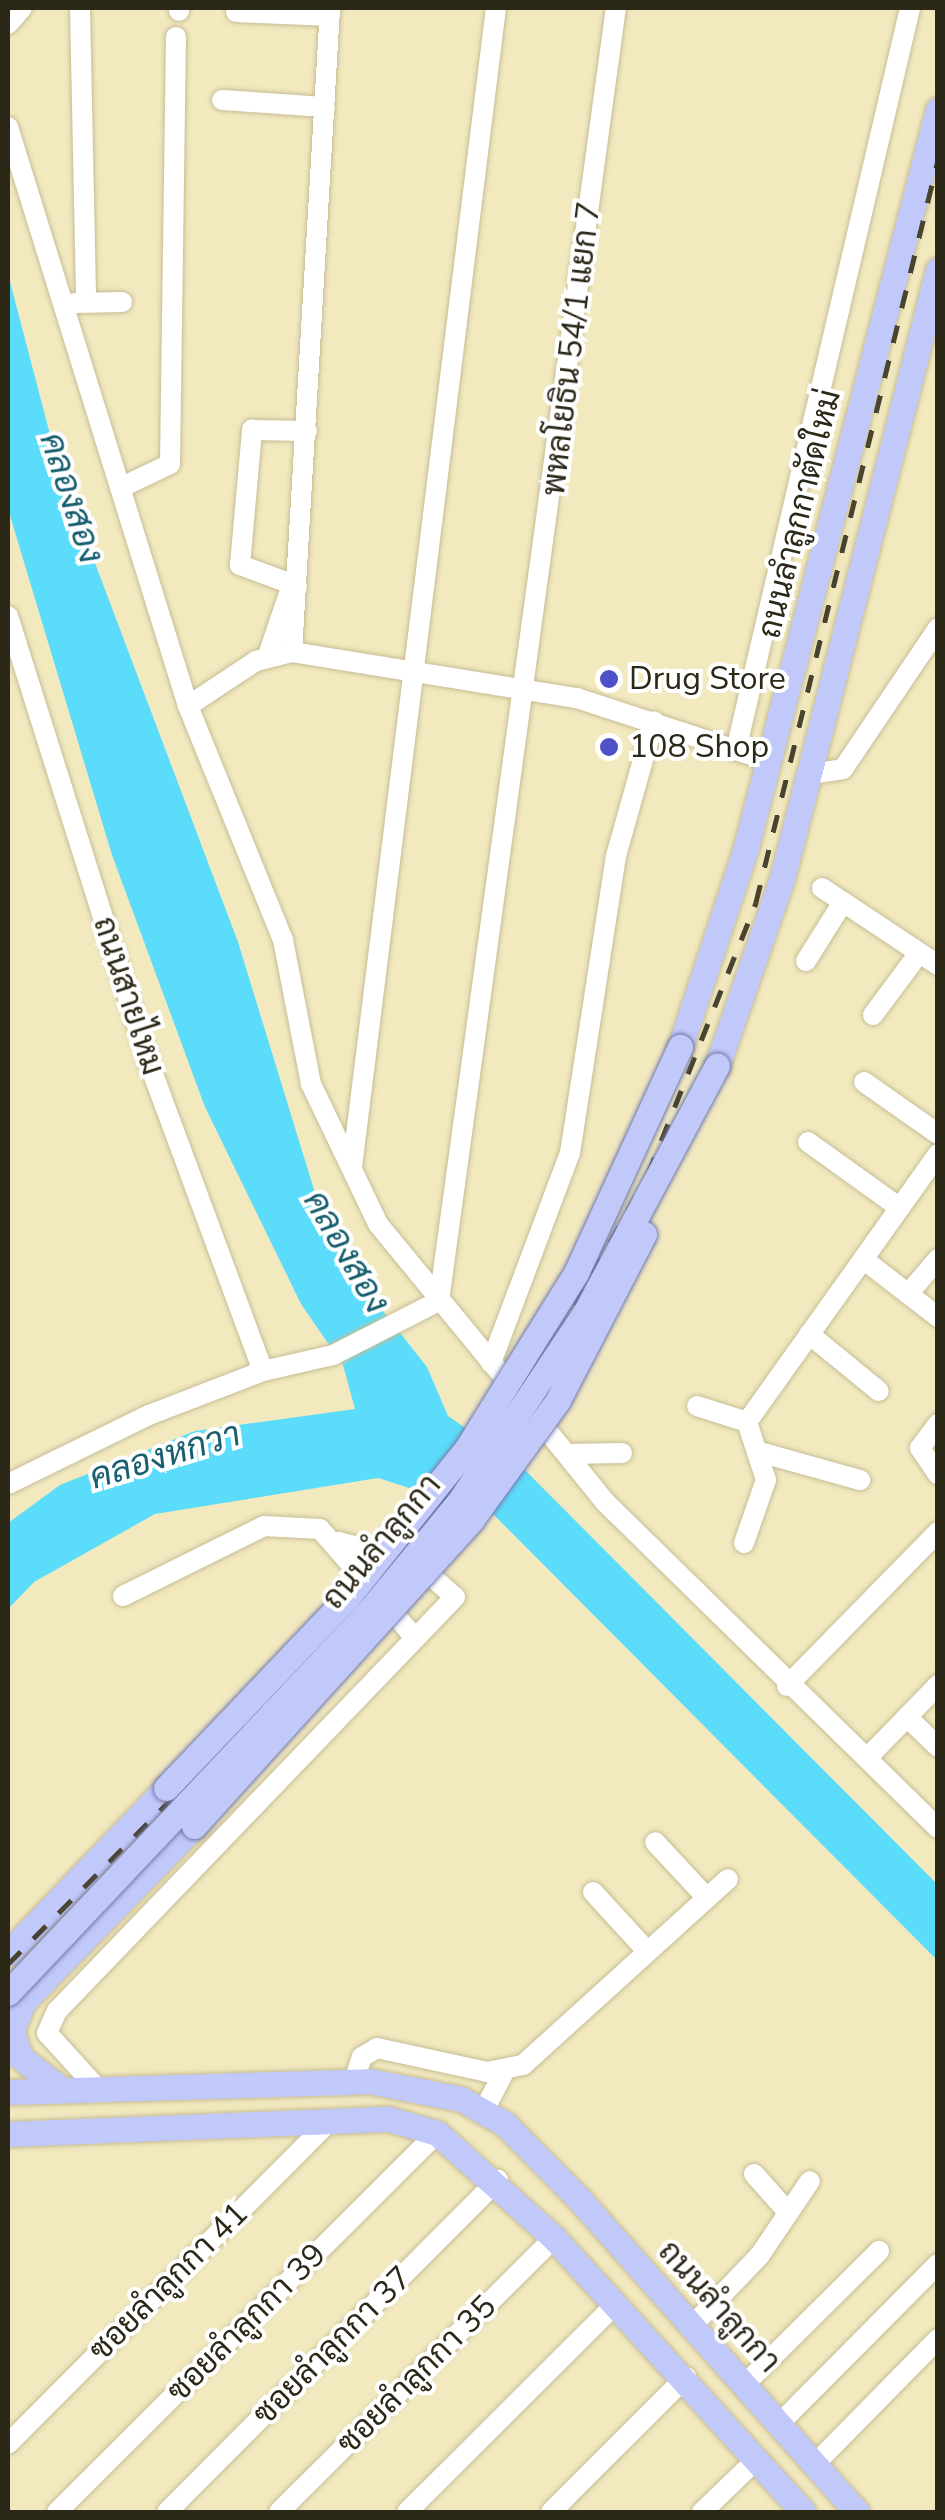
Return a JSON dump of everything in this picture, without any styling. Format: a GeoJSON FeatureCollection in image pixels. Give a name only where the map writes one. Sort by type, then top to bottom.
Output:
{"type":"FeatureCollection","features":[{"type":"Feature","properties":{"kind":"main road","name":"ถนนลำลูกกาตัดใหม่"},"geometry":{"type":"LineString","coordinates":[[680,1046],[770,762],[938,110]]}},
{"type":"Feature","properties":{"kind":"main road"},"geometry":{"type":"LineString","coordinates":[[809,774],[938,270]]}},
{"type":"Feature","properties":{"kind":"main road","name":"ถนนลำลูกกา"},"geometry":{"type":"LineString","coordinates":[[13,2004],[424,1546],[535,1394],[663,1177],[717,1066],[809,774]]}},
{"type":"Feature","properties":{"kind":"main road","name":"ถนนลำลูกกา"},"geometry":{"type":"LineString","coordinates":[[8,1953],[347,1598],[467,1448],[583,1260],[680,1046]]}},
{"type":"Feature","properties":{"kind":"main road"},"geometry":{"type":"LineString","coordinates":[[61,2089],[20,2057],[12,2030],[13,2004],[194,1826],[404,1601],[524,1449],[629,1272],[663,1177]]}},
{"type":"Feature","properties":{"kind":"main road","name":"ถนนลำลูกกา"},"geometry":{"type":"LineString","coordinates":[[8,2092],[354,2081],[434,2089],[483,2112],[534,2152],[857,2512]]}},
{"type":"Feature","properties":{"kind":"main road"},"geometry":{"type":"LineString","coordinates":[[8,2134],[389,2119],[437,2133],[498,2180],[686,2377],[803,2512]]}},
{"type":"Feature","properties":{"kind":"street"},"geometry":{"type":"LineString","coordinates":[[8,24],[22,8]]}},
{"type":"Feature","properties":{"kind":"street"},"geometry":{"type":"LineString","coordinates":[[80,8],[86,300]]}},
{"type":"Feature","properties":{"kind":"street"},"geometry":{"type":"LineString","coordinates":[[352,1166],[496,8]]}},
{"type":"Feature","properties":{"kind":"street","name":"พหลโยธิน 54/1 แยก 7"},"geometry":{"type":"LineString","coordinates":[[439,1302],[528,691],[616,8]]}},
{"type":"Feature","properties":{"kind":"street"},"geometry":{"type":"LineString","coordinates":[[736,750],[910,8]]}},
{"type":"Feature","properties":{"kind":"street"},"geometry":{"type":"LineString","coordinates":[[236,12],[330,12],[292,652]]}},
{"type":"Feature","properties":{"kind":"street"},"geometry":{"type":"LineString","coordinates":[[120,488],[170,464],[176,37]]}},
{"type":"Feature","properties":{"kind":"street"},"geometry":{"type":"LineString","coordinates":[[222,100],[325,106]]}},
{"type":"Feature","properties":{"kind":"street"},"geometry":{"type":"LineString","coordinates":[[8,126],[188,706],[272,906],[306,1067],[378,1224],[568,1454],[787,1686],[938,1828]]}},
{"type":"Feature","properties":{"kind":"street"},"geometry":{"type":"LineString","coordinates":[[64,306],[86,300],[122,302]]}},
{"type":"Feature","properties":{"kind":"street"},"geometry":{"type":"LineString","coordinates":[[294,582],[240,565],[250,435],[258,427],[307,431]]}},
{"type":"Feature","properties":{"kind":"street"},"geometry":{"type":"LineString","coordinates":[[268,655],[294,582]]}},
{"type":"Feature","properties":{"kind":"street","name":"ถนนสายไหม"},"geometry":{"type":"LineString","coordinates":[[8,616],[149,1063],[263,1370]]}},
{"type":"Feature","properties":{"kind":"street"},"geometry":{"type":"LineString","coordinates":[[809,774],[843,769],[938,628]]}},
{"type":"Feature","properties":{"kind":"street"},"geometry":{"type":"LineString","coordinates":[[188,706],[268,655],[292,652],[414,678],[528,691],[654,721],[770,762]]}},
{"type":"Feature","properties":{"kind":"street"},"geometry":{"type":"LineString","coordinates":[[491,1362],[570,1153],[616,856],[654,721]]}},
{"type":"Feature","properties":{"kind":"street"},"geometry":{"type":"LineString","coordinates":[[822,888],[938,965]]}},
{"type":"Feature","properties":{"kind":"street"},"geometry":{"type":"LineString","coordinates":[[806,961],[843,902]]}},
{"type":"Feature","properties":{"kind":"street"},"geometry":{"type":"LineString","coordinates":[[872,1015],[919,952]]}},
{"type":"Feature","properties":{"kind":"street"},"geometry":{"type":"LineString","coordinates":[[864,1082],[938,1134]]}},
{"type":"Feature","properties":{"kind":"street"},"geometry":{"type":"LineString","coordinates":[[808,1142],[900,1208]]}},
{"type":"Feature","properties":{"kind":"street"},"geometry":{"type":"LineString","coordinates":[[746,1422],[936,1158]]}},
{"type":"Feature","properties":{"kind":"street"},"geometry":{"type":"LineString","coordinates":[[864,1259],[938,1317]]}},
{"type":"Feature","properties":{"kind":"street"},"geometry":{"type":"LineString","coordinates":[[908,1294],[938,1259]]}},
{"type":"Feature","properties":{"kind":"street"},"geometry":{"type":"LineString","coordinates":[[8,1484],[263,1370],[333,1355],[439,1302]]}},
{"type":"Feature","properties":{"kind":"street"},"geometry":{"type":"LineString","coordinates":[[810,1334],[879,1392]]}},
{"type":"Feature","properties":{"kind":"street"},"geometry":{"type":"LineString","coordinates":[[697,1406],[746,1422],[763,1453],[764,1503],[744,1542]]}},
{"type":"Feature","properties":{"kind":"street"},"geometry":{"type":"LineString","coordinates":[[938,1424],[920,1448],[938,1475]]}},
{"type":"Feature","properties":{"kind":"street"},"geometry":{"type":"LineString","coordinates":[[763,1453],[860,1480]]}},
{"type":"Feature","properties":{"kind":"street"},"geometry":{"type":"LineString","coordinates":[[568,1454],[622,1454]]}},
{"type":"Feature","properties":{"kind":"street"},"geometry":{"type":"LineString","coordinates":[[122,1596],[264,1526],[320,1529],[338,1542],[415,1638]]}},
{"type":"Feature","properties":{"kind":"street"},"geometry":{"type":"LineString","coordinates":[[787,1686],[938,1532]]}},
{"type":"Feature","properties":{"kind":"street"},"geometry":{"type":"LineString","coordinates":[[97,2088],[47,2033],[58,2011],[455,1597],[416,1563],[338,1542]]}},
{"type":"Feature","properties":{"kind":"street"},"geometry":{"type":"LineString","coordinates":[[867,1758],[938,1686]]}},
{"type":"Feature","properties":{"kind":"street"},"geometry":{"type":"LineString","coordinates":[[907,1718],[938,1748]]}},
{"type":"Feature","properties":{"kind":"street"},"geometry":{"type":"LineString","coordinates":[[655,1842],[707,1898]]}},
{"type":"Feature","properties":{"kind":"street"},"geometry":{"type":"LineString","coordinates":[[483,2112],[504,2072],[648,1952],[728,1879]]}},
{"type":"Feature","properties":{"kind":"street"},"geometry":{"type":"LineString","coordinates":[[593,1892],[648,1952]]}},
{"type":"Feature","properties":{"kind":"street"},"geometry":{"type":"LineString","coordinates":[[354,2081],[362,2057],[377,2048],[504,2072]]}},
{"type":"Feature","properties":{"kind":"street","name":"ซอยลำลูกกา 41"},"geometry":{"type":"LineString","coordinates":[[8,2444],[331,2120]]}},
{"type":"Feature","properties":{"kind":"street","name":"ซอยลำลูกกา 39"},"geometry":{"type":"LineString","coordinates":[[57,2512],[437,2133]]}},
{"type":"Feature","properties":{"kind":"street"},"geometry":{"type":"LineString","coordinates":[[754,2174],[787,2211]]}},
{"type":"Feature","properties":{"kind":"street","name":"ซอยลำลูกกา 37"},"geometry":{"type":"LineString","coordinates":[[167,2512],[498,2180]]}},
{"type":"Feature","properties":{"kind":"street"},"geometry":{"type":"LineString","coordinates":[[692,2326],[736,2284],[810,2182]]}},
{"type":"Feature","properties":{"kind":"street","name":"ซอยลำลูกกา 35"},"geometry":{"type":"LineString","coordinates":[[279,2512],[554,2238]]}},
{"type":"Feature","properties":{"kind":"street"},"geometry":{"type":"LineString","coordinates":[[745,2384],[879,2251]]}},
{"type":"Feature","properties":{"kind":"street"},"geometry":{"type":"LineString","coordinates":[[779,2424],[938,2264]]}},
{"type":"Feature","properties":{"kind":"street"},"geometry":{"type":"LineString","coordinates":[[406,2512],[616,2304]]}},
{"type":"Feature","properties":{"kind":"street"},"geometry":{"type":"LineString","coordinates":[[814,2464],[938,2338]]}},
{"type":"Feature","properties":{"kind":"street"},"geometry":{"type":"LineString","coordinates":[[550,2512],[686,2377]]}},
{"type":"Feature","properties":{"kind":"street"},"geometry":{"type":"LineString","coordinates":[[702,2512],[757,2459]]}},
{"type":"Feature","properties":{"kind":"water","name":"คลองหกวา"},"geometry":{"type":"Polygon","coordinates":[[[8,274],[58,465],[238,942],[315,1193],[353,1273],[427,1367],[448,1416],[522,1467],[937,1884],[937,1960],[494,1515],[378,1478],[155,1514],[34,1582],[8,1609],[8,1523],[60,1485],[195,1431],[355,1409],[343,1365],[301,1304],[205,1107],[112,855],[8,509],[8,274]]]}},
{"type":"Feature","properties":{"kind":"railway"},"geometry":{"type":"LineString","coordinates":[[8,1964],[336,1633],[421,1533],[558,1337],[648,1174],[756,902],[938,160]]}},
{"type":"Feature","properties":{"kind":"place","name":"Drug Store"},"geometry":{"type":"Point","coordinates":[609,679]}},
{"type":"Feature","properties":{"kind":"place","name":"108 Shop"},"geometry":{"type":"Point","coordinates":[609,747]}},
{"type":"Feature","properties":{"kind":"water label","name":"คลองสอง"},"geometry":{"type":"Point","coordinates":[71,498]}},
{"type":"Feature","properties":{"kind":"water label","name":"คลองสอง"},"geometry":{"type":"Point","coordinates":[346,1252]}}]}
